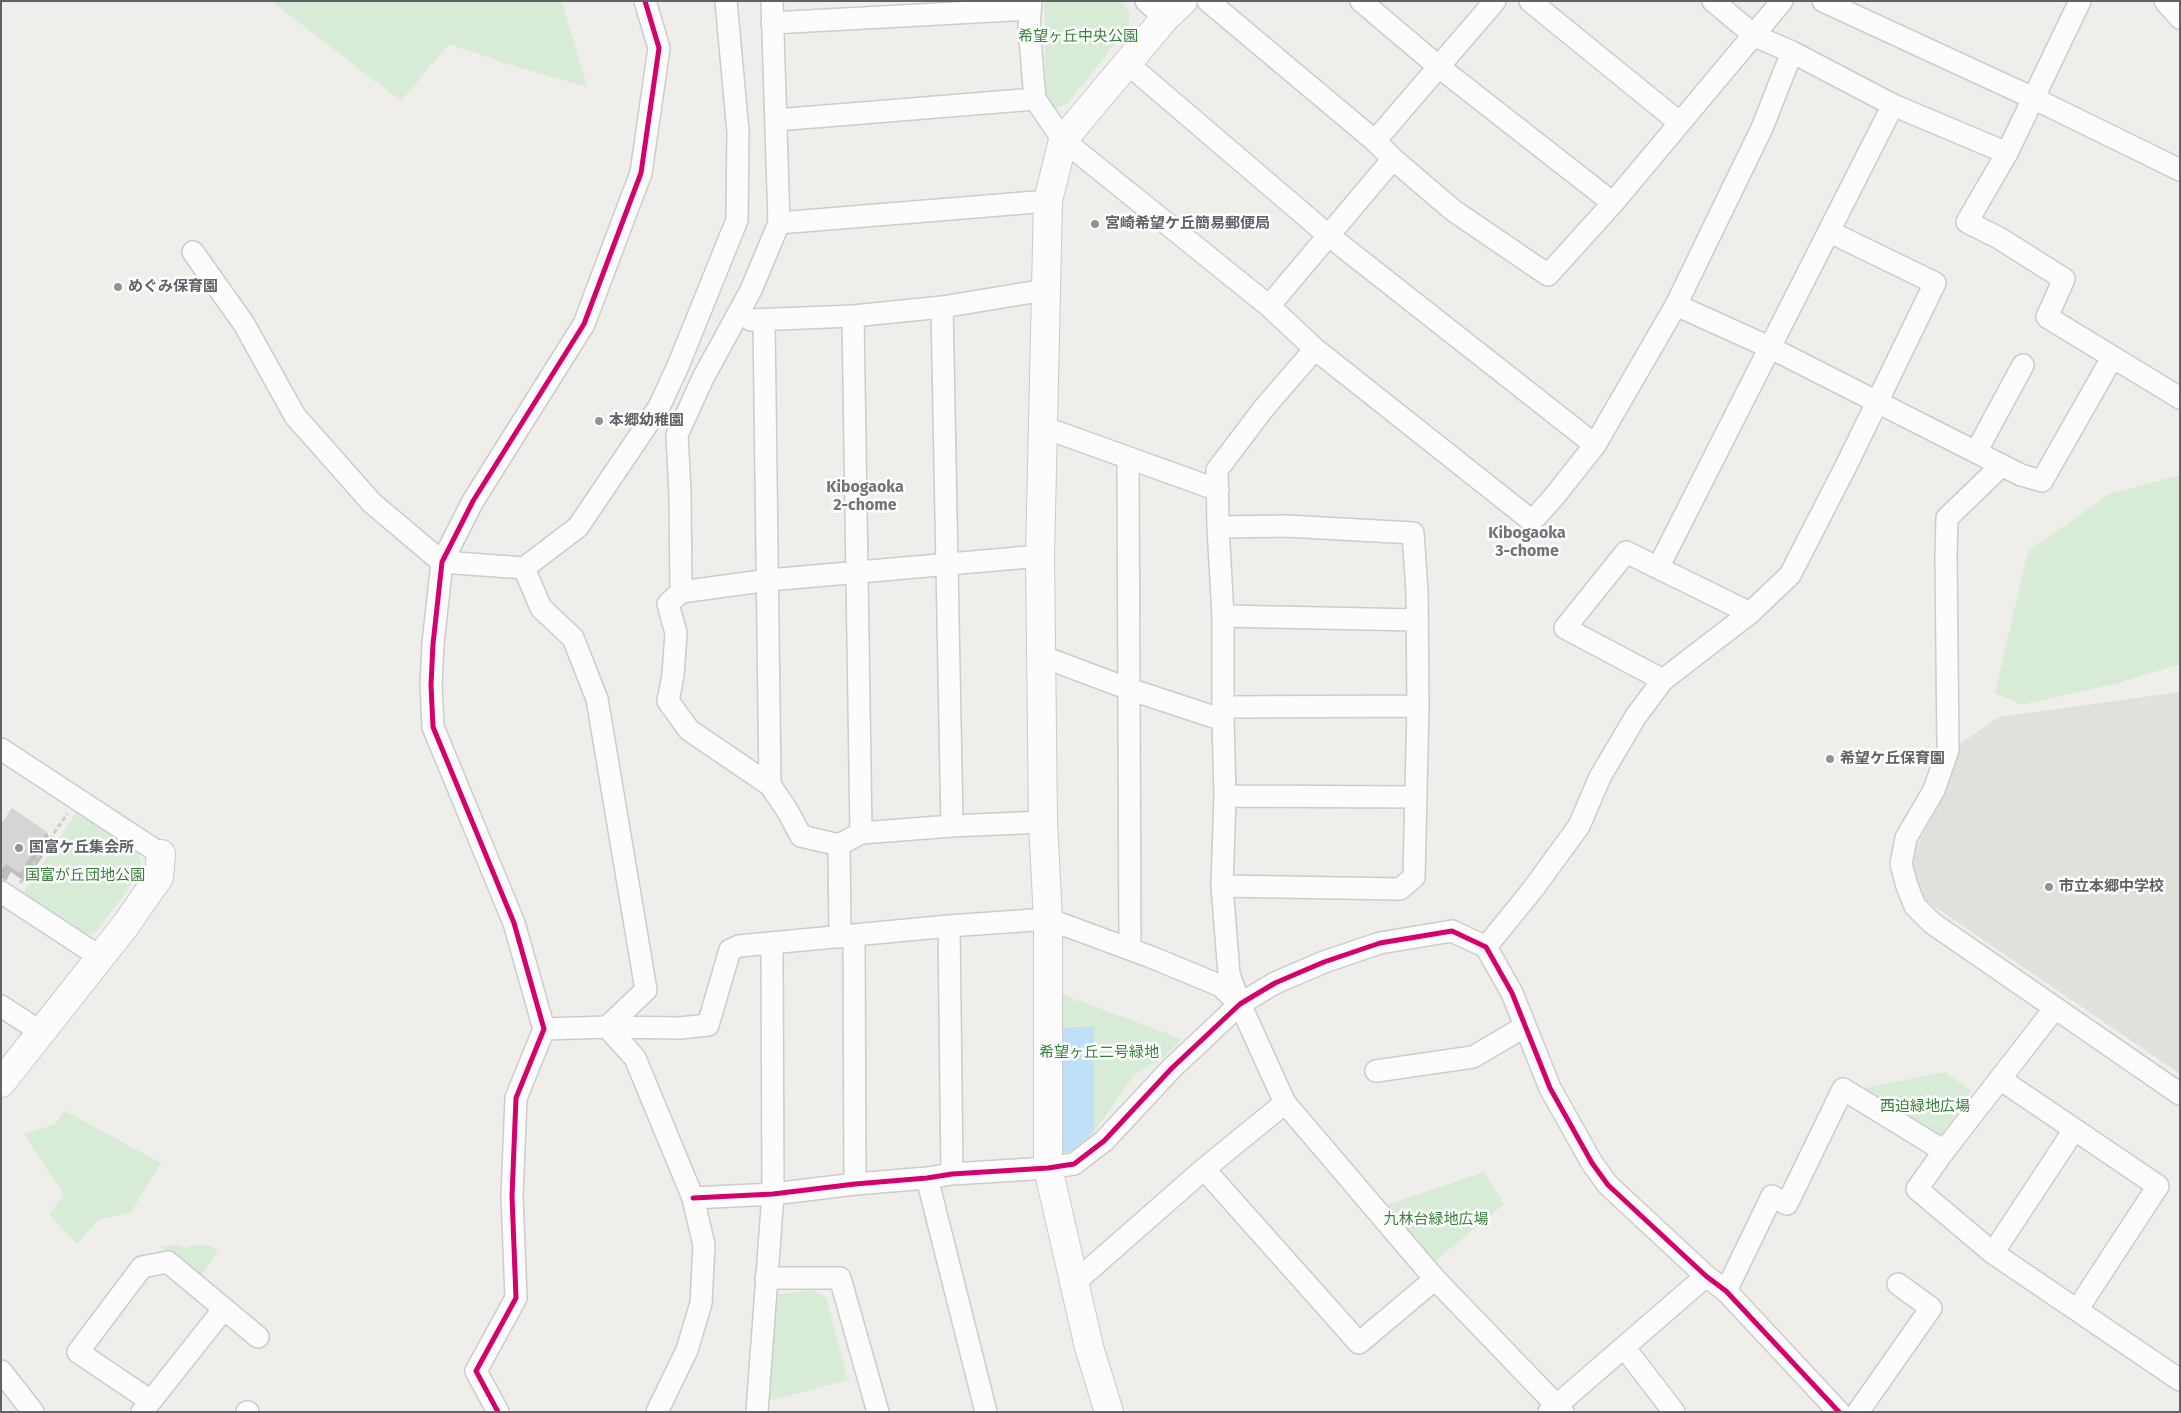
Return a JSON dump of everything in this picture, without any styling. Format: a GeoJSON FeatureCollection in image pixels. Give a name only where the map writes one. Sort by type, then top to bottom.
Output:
{"type":"FeatureCollection","features":[{"type":"Feature","properties":{"kind":"street"},"geometry":{"type":"LineString","coordinates":[[498,1412],[476,1371],[516,1298],[512,1196],[516,1098],[544,1029],[514,924],[433,727],[431,684],[433,644],[442,562],[473,501],[584,324],[641,173],[659,48],[645,1]]}},
{"type":"Feature","properties":{"kind":"street"},"geometry":{"type":"LineString","coordinates":[[193,252],[244,324],[295,416],[372,503],[442,562],[524,568],[578,527],[659,407],[678,366],[737,220],[738,132],[726,1]]}},
{"type":"Feature","properties":{"kind":"street"},"geometry":{"type":"LineString","coordinates":[[681,592],[677,435],[703,378],[736,319],[767,255],[779,223],[772,1]]}},
{"type":"Feature","properties":{"kind":"street"},"geometry":{"type":"LineString","coordinates":[[1208,1],[1454,210],[1548,276],[1613,203],[1782,1]]}},
{"type":"Feature","properties":{"kind":"street"},"geometry":{"type":"LineString","coordinates":[[1361,1],[1439,68],[1613,203]]}},
{"type":"Feature","properties":{"kind":"street"},"geometry":{"type":"LineString","coordinates":[[1375,141],[1495,1]]}},
{"type":"Feature","properties":{"kind":"street"},"geometry":{"type":"LineString","coordinates":[[1530,1],[1680,123]]}},
{"type":"Feature","properties":{"kind":"street"},"geometry":{"type":"LineString","coordinates":[[1713,1],[1754,36],[1792,52],[1893,105],[2007,153]]}},
{"type":"Feature","properties":{"kind":"street"},"geometry":{"type":"LineString","coordinates":[[1823,1],[2033,98],[2180,170]]}},
{"type":"Feature","properties":{"kind":"street"},"geometry":{"type":"LineString","coordinates":[[2080,1],[2007,153],[1967,222],[1999,238],[2064,279],[2046,316],[2180,398]]}},
{"type":"Feature","properties":{"kind":"street"},"geometry":{"type":"LineString","coordinates":[[2165,1],[2180,18]]}},
{"type":"Feature","properties":{"kind":"street"},"geometry":{"type":"LineString","coordinates":[[772,23],[1030,5],[1029,27],[1035,99],[1063,140],[1268,306],[1315,349],[1532,521],[1595,445],[1676,305],[1762,128],[1792,52]]}},
{"type":"Feature","properties":{"kind":"street"},"geometry":{"type":"LineString","coordinates":[[1108,1412],[1089,1347],[1048,1168],[1048,919],[1043,822],[1040,556],[1048,201],[1063,140],[1128,64],[1165,7]]}},
{"type":"Feature","properties":{"kind":"street"},"geometry":{"type":"LineString","coordinates":[[1128,64],[1328,235],[1595,445]]}},
{"type":"Feature","properties":{"kind":"street"},"geometry":{"type":"LineString","coordinates":[[776,120],[1035,99]]}},
{"type":"Feature","properties":{"kind":"street"},"geometry":{"type":"LineString","coordinates":[[1658,568],[1893,105]]}},
{"type":"Feature","properties":{"kind":"street"},"geometry":{"type":"LineString","coordinates":[[1268,306],[1394,159]]}},
{"type":"Feature","properties":{"kind":"street"},"geometry":{"type":"LineString","coordinates":[[779,223],[1048,201]]}},
{"type":"Feature","properties":{"kind":"street"},"geometry":{"type":"LineString","coordinates":[[1486,947],[1533,889],[1579,826],[1600,777],[1636,716],[1663,680],[1750,612],[1790,575],[1847,464],[1935,283],[1830,232]]}},
{"type":"Feature","properties":{"kind":"street"},"geometry":{"type":"LineString","coordinates":[[736,319],[764,320],[854,316],[942,307],[1045,290]]}},
{"type":"Feature","properties":{"kind":"street"},"geometry":{"type":"LineString","coordinates":[[1676,305],[1769,347],[2021,476],[2042,481],[2112,358]]}},
{"type":"Feature","properties":{"kind":"street"},"geometry":{"type":"LineString","coordinates":[[942,307],[952,826]]}},
{"type":"Feature","properties":{"kind":"street"},"geometry":{"type":"LineString","coordinates":[[854,316],[860,833]]}},
{"type":"Feature","properties":{"kind":"street"},"geometry":{"type":"LineString","coordinates":[[764,320],[769,580],[770,785]]}},
{"type":"Feature","properties":{"kind":"street"},"geometry":{"type":"LineString","coordinates":[[1315,349],[1264,408],[1217,470],[1218,527],[1224,616],[1223,713],[1225,796],[1222,886],[1229,974],[1240,1004],[1285,1104],[1435,1279],[1556,1409],[1706,1276]]}},
{"type":"Feature","properties":{"kind":"street"},"geometry":{"type":"LineString","coordinates":[[1976,452],[2023,365]]}},
{"type":"Feature","properties":{"kind":"street"},"geometry":{"type":"LineString","coordinates":[[1043,427],[1218,490]]}},
{"type":"Feature","properties":{"kind":"street"},"geometry":{"type":"LineString","coordinates":[[1128,458],[1130,949]]}},
{"type":"Feature","properties":{"kind":"street"},"geometry":{"type":"LineString","coordinates":[[2002,465],[1947,518],[1948,750],[1934,790],[1906,838],[1901,864],[1915,906],[1932,924],[2180,1094]]}},
{"type":"Feature","properties":{"kind":"street"},"geometry":{"type":"LineString","coordinates":[[1218,527],[1287,526],[1413,532],[1417,591],[1418,706],[1414,877],[1400,889],[1222,886]]}},
{"type":"Feature","properties":{"kind":"street"},"geometry":{"type":"LineString","coordinates":[[1663,680],[1565,628],[1626,552],[1750,612]]}},
{"type":"Feature","properties":{"kind":"street"},"geometry":{"type":"LineString","coordinates":[[1040,556],[769,580],[681,592],[668,604],[676,633],[673,675],[668,701],[669,705],[689,730],[770,785],[788,810],[802,836],[839,845],[860,833],[1043,822]]}},
{"type":"Feature","properties":{"kind":"street"},"geometry":{"type":"LineString","coordinates":[[524,568],[540,608],[573,638],[598,699],[646,990],[607,1027]]}},
{"type":"Feature","properties":{"kind":"street"},"geometry":{"type":"LineString","coordinates":[[1224,616],[1416,620]]}},
{"type":"Feature","properties":{"kind":"street"},"geometry":{"type":"LineString","coordinates":[[1041,656],[1129,689],[1223,713],[1418,706]]}},
{"type":"Feature","properties":{"kind":"street"},"geometry":{"type":"LineString","coordinates":[[1,749],[161,854],[159,877],[125,926],[1,1083]]}},
{"type":"Feature","properties":{"kind":"street"},"geometry":{"type":"LineString","coordinates":[[1225,796],[1416,797]]}},
{"type":"Feature","properties":{"kind":"street"},"geometry":{"type":"LineString","coordinates":[[839,845],[847,936],[856,1184]]}},
{"type":"Feature","properties":{"kind":"street"},"geometry":{"type":"LineString","coordinates":[[5,895],[100,957]]}},
{"type":"Feature","properties":{"kind":"street"},"geometry":{"type":"LineString","coordinates":[[544,1029],[607,1027],[680,1028],[708,1025],[730,950],[739,946],[949,926],[1048,919],[1130,949],[1221,986],[1240,1004]]}},
{"type":"Feature","properties":{"kind":"street"},"geometry":{"type":"LineString","coordinates":[[949,926],[952,1174]]}},
{"type":"Feature","properties":{"kind":"street"},"geometry":{"type":"LineString","coordinates":[[693,1198],[773,1194],[952,1174],[1048,1168],[1074,1164],[1104,1141],[1172,1068],[1240,1004],[1275,983],[1324,962],[1380,942],[1452,931],[1486,947],[1512,993],[1550,1088],[1592,1163],[1608,1185],[1706,1276],[1726,1291],[1838,1412]]}},
{"type":"Feature","properties":{"kind":"street"},"geometry":{"type":"LineString","coordinates":[[757,1412],[773,1194],[772,943]]}},
{"type":"Feature","properties":{"kind":"street"},"geometry":{"type":"LineString","coordinates":[[1,1006],[41,1032]]}},
{"type":"Feature","properties":{"kind":"street"},"geometry":{"type":"LineString","coordinates":[[2055,1008],[1944,1151],[1917,1189],[1993,1253],[2180,1380]]}},
{"type":"Feature","properties":{"kind":"street"},"geometry":{"type":"LineString","coordinates":[[607,1027],[635,1058],[693,1198],[704,1245],[700,1304],[687,1350],[657,1412]]}},
{"type":"Feature","properties":{"kind":"street"},"geometry":{"type":"LineString","coordinates":[[1376,1071],[1473,1057],[1524,1027]]}},
{"type":"Feature","properties":{"kind":"street"},"geometry":{"type":"LineString","coordinates":[[2000,1079],[2158,1186],[2077,1310]]}},
{"type":"Feature","properties":{"kind":"street"},"geometry":{"type":"LineString","coordinates":[[1726,1291],[1772,1196],[1787,1204],[1843,1089],[1944,1151]]}},
{"type":"Feature","properties":{"kind":"street"},"geometry":{"type":"LineString","coordinates":[[1074,1283],[1204,1169],[1285,1104]]}},
{"type":"Feature","properties":{"kind":"street"},"geometry":{"type":"LineString","coordinates":[[1993,1253],[2074,1130]]}},
{"type":"Feature","properties":{"kind":"street"},"geometry":{"type":"LineString","coordinates":[[1204,1169],[1359,1343],[1435,1279]]}},
{"type":"Feature","properties":{"kind":"street"},"geometry":{"type":"LineString","coordinates":[[927,1178],[986,1412]]}},
{"type":"Feature","properties":{"kind":"street"},"geometry":{"type":"LineString","coordinates":[[223,1310],[145,1406],[78,1352],[142,1267],[168,1262],[223,1310],[258,1337]]}},
{"type":"Feature","properties":{"kind":"street"},"geometry":{"type":"LineString","coordinates":[[766,1278],[840,1278],[878,1412]]}},
{"type":"Feature","properties":{"kind":"street"},"geometry":{"type":"LineString","coordinates":[[1858,1412],[1930,1308],[1898,1284]]}},
{"type":"Feature","properties":{"kind":"street"},"geometry":{"type":"LineString","coordinates":[[1624,1347],[1674,1412]]}},
{"type":"Feature","properties":{"kind":"street"},"geometry":{"type":"LineString","coordinates":[[1,1371],[33,1412]]}},
{"type":"Feature","properties":{"kind":"path"},"geometry":{"type":"LineString","coordinates":[[5,895],[78,800]]}},
{"type":"Feature","properties":{"kind":"shaded area","name":"市立本郷中学校"},"geometry":{"type":"Polygon","coordinates":[[[2180,692],[2180,1074],[1925,900],[1913,873],[1915,850],[1950,781],[1960,744],[1999,717],[2180,692]]]}},
{"type":"Feature","properties":{"kind":"green space"},"geometry":{"type":"Polygon","coordinates":[[[271,1],[562,1],[587,87],[514,66],[449,44],[401,101],[271,1]]]}},
{"type":"Feature","properties":{"kind":"green space","name":"希望ヶ丘中央公園"},"geometry":{"type":"Polygon","coordinates":[[[1044,1],[1120,1],[1130,12],[1128,28],[1067,104],[1055,109],[1046,101],[1044,1]]]}},
{"type":"Feature","properties":{"kind":"green space"},"geometry":{"type":"Polygon","coordinates":[[[2180,475],[2180,664],[2118,683],[2021,705],[1995,693],[2028,551],[2110,494],[2180,475]]]}},
{"type":"Feature","properties":{"kind":"green space","name":"国富が丘団地公園"},"geometry":{"type":"Polygon","coordinates":[[[77,812],[137,851],[141,861],[140,873],[96,932],[87,935],[78,931],[23,893],[77,812]]]}},
{"type":"Feature","properties":{"kind":"green space","name":"希望ヶ丘二号緑地"},"geometry":{"type":"Polygon","coordinates":[[[1058,993],[1182,1039],[1164,1057],[1134,1075],[1090,1138],[1072,1152],[1054,1156],[1058,993]]]}},
{"type":"Feature","properties":{"kind":"green space","name":"西迫緑地広場"},"geometry":{"type":"Polygon","coordinates":[[[1945,1072],[1971,1091],[1940,1140],[1850,1091],[1945,1072]]]}},
{"type":"Feature","properties":{"kind":"green space"},"geometry":{"type":"Polygon","coordinates":[[[65,1111],[161,1163],[131,1212],[98,1220],[77,1244],[49,1214],[64,1195],[24,1134],[55,1124],[65,1111]]]}},
{"type":"Feature","properties":{"kind":"green space","name":"九林台緑地広場"},"geometry":{"type":"Polygon","coordinates":[[[1484,1172],[1504,1204],[1434,1262],[1381,1207],[1484,1172]]]}},
{"type":"Feature","properties":{"kind":"green space"},"geometry":{"type":"Polygon","coordinates":[[[176,1244],[186,1248],[199,1244],[211,1246],[218,1251],[200,1278],[160,1247],[176,1244]]]}},
{"type":"Feature","properties":{"kind":"green space"},"geometry":{"type":"Polygon","coordinates":[[[814,1290],[826,1298],[848,1380],[756,1404],[772,1295],[814,1290]]]}},
{"type":"Feature","properties":{"kind":"water"},"geometry":{"type":"Polygon","coordinates":[[[1094,1027],[1094,1130],[1072,1150],[1056,1154],[1058,1028],[1094,1027]]]}},
{"type":"Feature","properties":{"kind":"building","name":"国富ケ丘集会所"},"geometry":{"type":"Polygon","coordinates":[[[12,808],[47,832],[20,873],[6,864],[1,870],[1,824],[12,808]]]}},
{"type":"Feature","properties":{"kind":"cycle path"},"geometry":{"type":"LineString","coordinates":[[498,1412],[476,1371],[516,1298],[512,1196],[516,1098],[544,1029],[514,923],[433,727],[431,685],[433,644],[442,562],[473,501],[584,324],[641,173],[659,48],[645,1]]}},
{"type":"Feature","properties":{"kind":"cycle path"},"geometry":{"type":"LineString","coordinates":[[693,1198],[773,1194],[952,1174],[1048,1168],[1074,1164],[1104,1141],[1172,1068],[1240,1004],[1275,983],[1324,962],[1380,943],[1452,931],[1486,947],[1512,993],[1550,1088],[1592,1163],[1608,1185],[1706,1276],[1726,1291],[1839,1412]]}},
{"type":"Feature","properties":{"kind":"place","name":"宮崎希望ケ丘簡易郵便局"},"geometry":{"type":"Point","coordinates":[1095,224]}},
{"type":"Feature","properties":{"kind":"place","name":"めぐみ保育園"},"geometry":{"type":"Point","coordinates":[118,287]}},
{"type":"Feature","properties":{"kind":"place","name":"本郷幼稚園"},"geometry":{"type":"Point","coordinates":[599,421]}},
{"type":"Feature","properties":{"kind":"place","name":"希望ケ丘保育園"},"geometry":{"type":"Point","coordinates":[1830,759]}},
{"type":"Feature","properties":{"kind":"place","name":"国富ケ丘集会所"},"geometry":{"type":"Point","coordinates":[19,848]}},
{"type":"Feature","properties":{"kind":"place","name":"市立本郷中学校"},"geometry":{"type":"Point","coordinates":[2049,887]}},
{"type":"Feature","properties":{"kind":"district","name":"Kibogaoka 2-chome"},"geometry":{"type":"Point","coordinates":[865,497]}},
{"type":"Feature","properties":{"kind":"district","name":"Kibogaoka 3-chome"},"geometry":{"type":"Point","coordinates":[1527,543]}}]}
